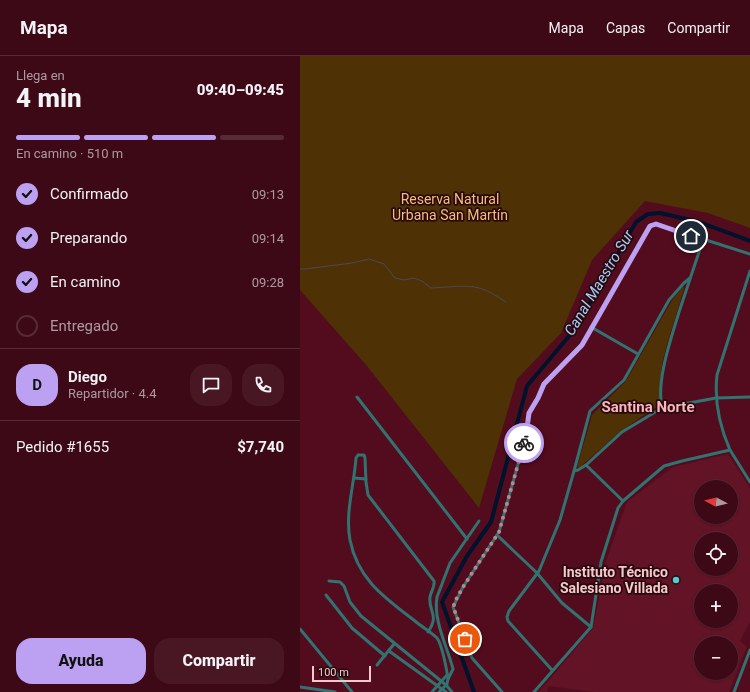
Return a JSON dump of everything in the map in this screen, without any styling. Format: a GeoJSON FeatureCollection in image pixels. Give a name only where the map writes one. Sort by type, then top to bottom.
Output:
{"type":"FeatureCollection","features":[{"type":"Feature","properties":{"kind":"street"},"geometry":{"type":"LineString","coordinates":[[502,692],[470,654],[454,606],[463,587],[497,535],[520,457],[529,413],[544,384],[580,347],[651,225],[656,224],[750,254]]}},
{"type":"Feature","properties":{"kind":"street"},"geometry":{"type":"LineString","coordinates":[[662,408],[662,382],[666,357],[703,240]]}},
{"type":"Feature","properties":{"kind":"street"},"geometry":{"type":"LineString","coordinates":[[750,271],[719,368],[716,383],[716,398],[720,424],[730,450],[750,482]]}},
{"type":"Feature","properties":{"kind":"street"},"geometry":{"type":"LineString","coordinates":[[552,670],[508,619],[509,611],[538,573],[560,520],[590,412],[622,382],[669,300],[690,278]]}},
{"type":"Feature","properties":{"kind":"street"},"geometry":{"type":"LineString","coordinates":[[591,327],[638,354]]}},
{"type":"Feature","properties":{"kind":"street"},"geometry":{"type":"LineString","coordinates":[[357,397],[467,539]]}},
{"type":"Feature","properties":{"kind":"street"},"geometry":{"type":"LineString","coordinates":[[574,471],[586,465],[622,432],[662,408],[716,398],[750,397]]}},
{"type":"Feature","properties":{"kind":"street"},"geometry":{"type":"LineString","coordinates":[[534,692],[591,627],[601,562],[618,508],[664,466],[730,450]]}},
{"type":"Feature","properties":{"kind":"street"},"geometry":{"type":"LineString","coordinates":[[428,632],[434,619],[430,598],[435,583],[371,500],[367,492],[366,458],[362,454],[358,455],[356,458],[348,525],[351,542],[360,569],[384,597],[428,632],[436,637],[440,643],[448,677]]}},
{"type":"Feature","properties":{"kind":"street"},"geometry":{"type":"LineString","coordinates":[[586,465],[623,502]]}},
{"type":"Feature","properties":{"kind":"street"},"geometry":{"type":"LineString","coordinates":[[354,478],[366,479]]}},
{"type":"Feature","properties":{"kind":"street"},"geometry":{"type":"LineString","coordinates":[[441,690],[446,685],[448,677],[453,669],[439,625],[436,602],[439,590],[450,563],[479,521]]}},
{"type":"Feature","properties":{"kind":"street"},"geometry":{"type":"LineString","coordinates":[[497,535],[538,573],[562,603],[591,627]]}},
{"type":"Feature","properties":{"kind":"street"},"geometry":{"type":"LineString","coordinates":[[329,581],[340,582],[344,586],[350,602],[361,616],[446,685],[452,692]]}},
{"type":"Feature","properties":{"kind":"street"},"geometry":{"type":"LineString","coordinates":[[326,595],[352,628],[385,656]]}},
{"type":"Feature","properties":{"kind":"street"},"geometry":{"type":"LineString","coordinates":[[300,629],[352,692]]}},
{"type":"Feature","properties":{"kind":"street"},"geometry":{"type":"LineString","coordinates":[[300,635],[305,634]]}},
{"type":"Feature","properties":{"kind":"street"},"geometry":{"type":"LineString","coordinates":[[377,665],[394,644]]}},
{"type":"Feature","properties":{"kind":"street"},"geometry":{"type":"LineString","coordinates":[[734,692],[750,650]]}},
{"type":"Feature","properties":{"kind":"street"},"geometry":{"type":"LineString","coordinates":[[389,651],[441,690],[446,692]]}},
{"type":"Feature","properties":{"kind":"street"},"geometry":{"type":"LineString","coordinates":[[432,692],[441,681],[448,677]]}},
{"type":"Feature","properties":{"kind":"street"},"geometry":{"type":"LineString","coordinates":[[300,688],[335,692]]}},
{"type":"Feature","properties":{"kind":"shaded area","name":"Instituto Técnico Salesiano Villada"},"geometry":{"type":"Polygon","coordinates":[[[728,454],[750,488],[750,622],[740,641],[747,647],[738,670],[738,636],[694,636],[694,680],[734,680],[729,692],[594,692],[548,686],[547,692],[539,692],[593,628],[606,561],[627,502],[673,467],[728,454]]]}},
{"type":"Feature","properties":{"kind":"green space","name":"Reserva Natural Urbana San Martín"},"geometry":{"type":"Polygon","coordinates":[[[300,56],[750,56],[750,228],[708,213],[645,201],[592,260],[561,333],[517,379],[479,508],[367,366],[300,290],[300,56]]]}},
{"type":"Feature","properties":{"kind":"green space"},"geometry":{"type":"Polygon","coordinates":[[[683,286],[684,289],[662,363],[659,406],[620,432],[580,467],[577,467],[592,415],[626,381],[671,302],[683,286]]]}},
{"type":"Feature","properties":{"kind":"waterway","name":"Canal Maestro Sur"},"geometry":{"type":"LineString","coordinates":[[474,692],[442,602],[467,556],[491,522],[527,386],[575,329],[636,222],[648,214],[660,213],[699,222],[750,241]]}},
{"type":"Feature","properties":{"kind":"waterway"},"geometry":{"type":"LineString","coordinates":[[300,269],[352,263],[369,259],[384,264],[395,278],[404,280],[414,278],[422,281],[431,288],[465,286],[478,288],[491,293],[506,302]]}},
{"type":"Feature","properties":{"kind":"way so far"},"geometry":{"type":"LineString","coordinates":[[465,639],[454,609],[454,603],[499,532],[524,443]]}},
{"type":"Feature","properties":{"kind":"place","name":"Instituto Técnico Salesiano Villada"},"geometry":{"type":"Point","coordinates":[676,580]}},
{"type":"Feature","properties":{"kind":"district","name":"Santina Norte"},"geometry":{"type":"Point","coordinates":[648,407]}},
{"type":"Feature","properties":{"kind":"route"},"geometry":{"type":"LineString","coordinates":[[524,443],[529,413],[545,382],[582,345],[650,226],[656,224],[691,236]]}}]}
